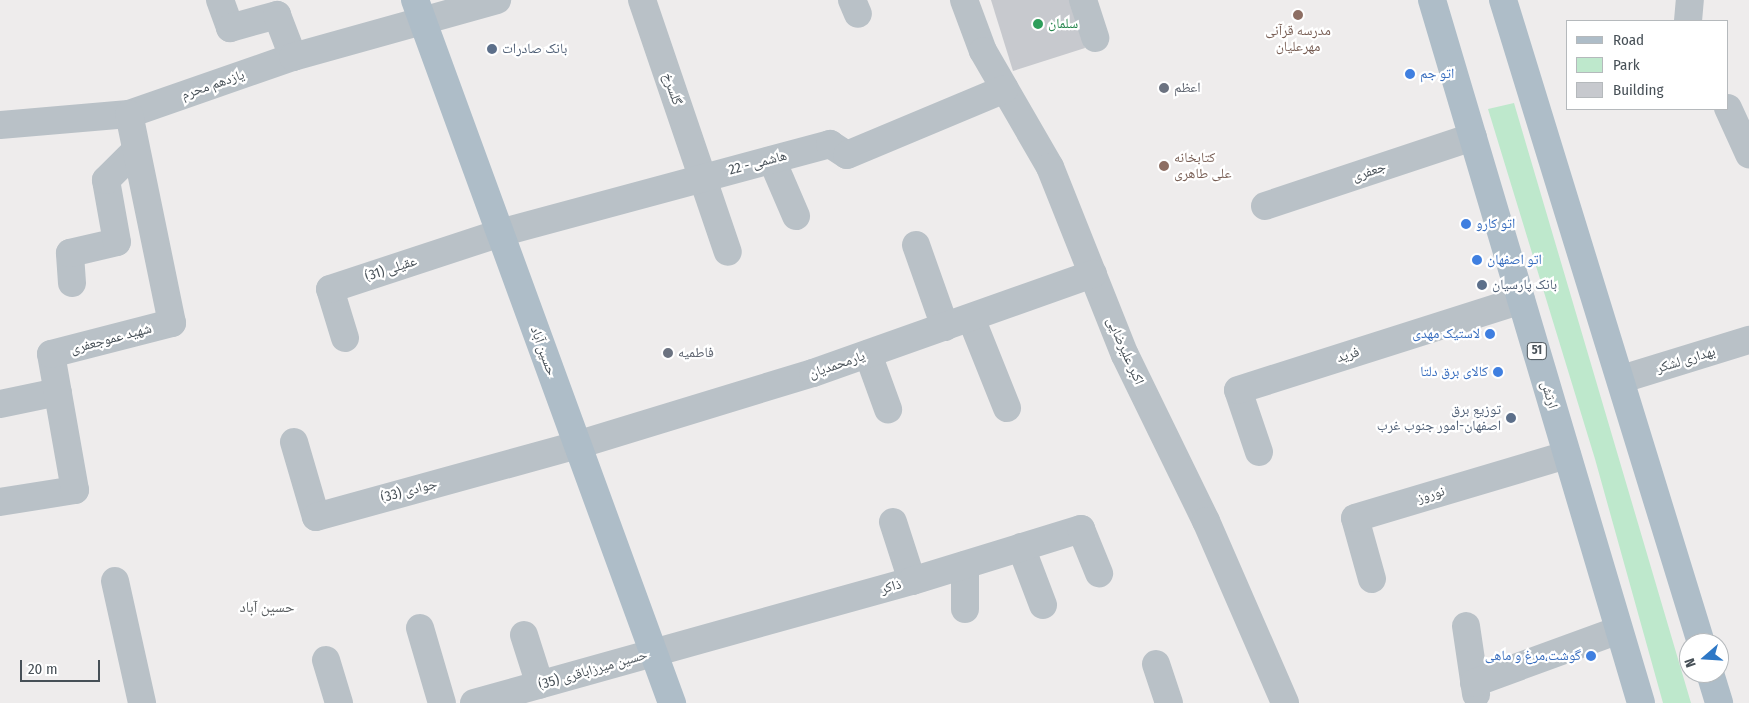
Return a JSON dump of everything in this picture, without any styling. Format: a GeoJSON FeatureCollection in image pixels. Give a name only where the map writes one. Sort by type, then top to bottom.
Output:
{"type":"FeatureCollection","features":[{"type":"Feature","properties":{"kind":"main road","name":"ارتش"},"geometry":{"type":"LineString","coordinates":[[1432,0],[1641,703]]}},
{"type":"Feature","properties":{"kind":"main road"},"geometry":{"type":"LineString","coordinates":[[1503,0],[1622,379],[1698,633]]}},
{"type":"Feature","properties":{"kind":"main road","name":"حسین آباد"},"geometry":{"type":"LineString","coordinates":[[419,11],[672,703]]}},
{"type":"Feature","properties":{"kind":"main road"},"geometry":{"type":"LineString","coordinates":[[1713,683],[1719,703]]}},
{"type":"Feature","properties":{"kind":"street"},"geometry":{"type":"LineString","coordinates":[[220,0],[230,28],[277,15],[293,57]]}},
{"type":"Feature","properties":{"kind":"street","name":"یازدهم محرم"},"geometry":{"type":"LineString","coordinates":[[0,125],[129,114],[419,11],[497,0]]}},
{"type":"Feature","properties":{"kind":"street","name":"گلسرخ"},"geometry":{"type":"LineString","coordinates":[[642,0],[728,252]]}},
{"type":"Feature","properties":{"kind":"street","name":"اکبر علیرضایی"},"geometry":{"type":"LineString","coordinates":[[964,0],[983,50],[1050,167],[1125,355],[1206,521],[1285,703]]}},
{"type":"Feature","properties":{"kind":"street"},"geometry":{"type":"LineString","coordinates":[[1083,0],[1095,38]]}},
{"type":"Feature","properties":{"kind":"street"},"geometry":{"type":"LineString","coordinates":[[1688,20],[1690,0]]}},
{"type":"Feature","properties":{"kind":"street","name":"هاشمی - 22"},"geometry":{"type":"LineString","coordinates":[[500,233],[830,144],[847,155],[1005,89]]}},
{"type":"Feature","properties":{"kind":"street"},"geometry":{"type":"LineString","coordinates":[[1729,110],[1749,154]]}},
{"type":"Feature","properties":{"kind":"street","name":"شهید عموجعفری"},"geometry":{"type":"LineString","coordinates":[[0,502],[75,490],[51,354],[172,323],[129,114]]}},
{"type":"Feature","properties":{"kind":"street","name":"جعفری"},"geometry":{"type":"LineString","coordinates":[[1265,206],[1472,137]]}},
{"type":"Feature","properties":{"kind":"street"},"geometry":{"type":"LineString","coordinates":[[72,283],[70,253],[117,242],[106,180],[136,150]]}},
{"type":"Feature","properties":{"kind":"street"},"geometry":{"type":"LineString","coordinates":[[772,160],[796,216]]}},
{"type":"Feature","properties":{"kind":"street","name":"عقیلی (31)"},"geometry":{"type":"LineString","coordinates":[[345,338],[330,289],[500,233]]}},
{"type":"Feature","properties":{"kind":"street"},"geometry":{"type":"LineString","coordinates":[[916,245],[945,327]]}},
{"type":"Feature","properties":{"kind":"street","name":"یارمحمدیان"},"geometry":{"type":"LineString","coordinates":[[578,445],[868,354],[1093,274]]}},
{"type":"Feature","properties":{"kind":"street","name":"فرید"},"geometry":{"type":"LineString","coordinates":[[1259,452],[1238,390],[1521,300]]}},
{"type":"Feature","properties":{"kind":"street"},"geometry":{"type":"LineString","coordinates":[[971,318],[1007,408]]}},
{"type":"Feature","properties":{"kind":"street","name":"بهداری لشکر"},"geometry":{"type":"LineString","coordinates":[[1622,379],[1749,340]]}},
{"type":"Feature","properties":{"kind":"street"},"geometry":{"type":"LineString","coordinates":[[868,354],[888,409]]}},
{"type":"Feature","properties":{"kind":"street"},"geometry":{"type":"LineString","coordinates":[[0,404],[58,392]]}},
{"type":"Feature","properties":{"kind":"street","name":"جوادی (33)"},"geometry":{"type":"LineString","coordinates":[[294,442],[316,516],[578,445]]}},
{"type":"Feature","properties":{"kind":"street","name":"نوروز"},"geometry":{"type":"LineString","coordinates":[[1372,579],[1355,518],[1568,455]]}},
{"type":"Feature","properties":{"kind":"street"},"geometry":{"type":"LineString","coordinates":[[893,522],[912,581]]}},
{"type":"Feature","properties":{"kind":"street","name":"ذاکر"},"geometry":{"type":"LineString","coordinates":[[654,653],[912,581],[1081,529],[1099,573]]}},
{"type":"Feature","properties":{"kind":"street"},"geometry":{"type":"LineString","coordinates":[[1021,547],[1043,605]]}},
{"type":"Feature","properties":{"kind":"street"},"geometry":{"type":"LineString","coordinates":[[965,565],[965,609]]}},
{"type":"Feature","properties":{"kind":"street"},"geometry":{"type":"LineString","coordinates":[[115,581],[142,703]]}},
{"type":"Feature","properties":{"kind":"street"},"geometry":{"type":"LineString","coordinates":[[1466,626],[1475,689],[1619,630]]}},
{"type":"Feature","properties":{"kind":"street"},"geometry":{"type":"LineString","coordinates":[[420,628],[442,703]]}},
{"type":"Feature","properties":{"kind":"street"},"geometry":{"type":"LineString","coordinates":[[524,635],[540,685]]}},
{"type":"Feature","properties":{"kind":"street","name":"حسین میرزاباقری (35)"},"geometry":{"type":"LineString","coordinates":[[474,703],[654,653]]}},
{"type":"Feature","properties":{"kind":"street"},"geometry":{"type":"LineString","coordinates":[[326,660],[339,703]]}},
{"type":"Feature","properties":{"kind":"street"},"geometry":{"type":"LineString","coordinates":[[1156,664],[1169,703]]}},
{"type":"Feature","properties":{"kind":"green space"},"geometry":{"type":"Polygon","coordinates":[[[1514,103],[1679,662],[1679,683],[1685,683],[1691,703],[1663,703],[1595,459],[1488,109],[1514,103]]]}},
{"type":"Feature","properties":{"kind":"building","name":"سلمان"},"geometry":{"type":"Polygon","coordinates":[[[991,0],[1070,0],[1085,48],[1013,71],[991,0]]]}},
{"type":"Feature","properties":{"kind":"place","name":"مدرسه قرآنی مهرعلیان"},"geometry":{"type":"Point","coordinates":[1298,15]}},
{"type":"Feature","properties":{"kind":"place","name":"سلمان"},"geometry":{"type":"Point","coordinates":[1038,24]}},
{"type":"Feature","properties":{"kind":"place","name":"بانک صادرات"},"geometry":{"type":"Point","coordinates":[492,49]}},
{"type":"Feature","properties":{"kind":"place","name":"اتو جم"},"geometry":{"type":"Point","coordinates":[1410,74]}},
{"type":"Feature","properties":{"kind":"place","name":"اعظم"},"geometry":{"type":"Point","coordinates":[1164,88]}},
{"type":"Feature","properties":{"kind":"place","name":"کتابخانه علی طاهری"},"geometry":{"type":"Point","coordinates":[1164,166]}},
{"type":"Feature","properties":{"kind":"place","name":"اتو کارو"},"geometry":{"type":"Point","coordinates":[1466,224]}},
{"type":"Feature","properties":{"kind":"place","name":"اتو اصفهان"},"geometry":{"type":"Point","coordinates":[1477,260]}},
{"type":"Feature","properties":{"kind":"place","name":"بانک پارسیان"},"geometry":{"type":"Point","coordinates":[1482,285]}},
{"type":"Feature","properties":{"kind":"place","name":"لاستیک مهدی"},"geometry":{"type":"Point","coordinates":[1490,334]}},
{"type":"Feature","properties":{"kind":"place","name":"فاطمیه"},"geometry":{"type":"Point","coordinates":[668,353]}},
{"type":"Feature","properties":{"kind":"place","name":"کالای برق دلتا"},"geometry":{"type":"Point","coordinates":[1498,372]}},
{"type":"Feature","properties":{"kind":"place","name":"توزیع برق اصفهان-امور جنوب غرب"},"geometry":{"type":"Point","coordinates":[1511,418]}},
{"type":"Feature","properties":{"kind":"place","name":"گوشت،مرغ و ماهی"},"geometry":{"type":"Point","coordinates":[1591,656]}},
{"type":"Feature","properties":{"kind":"district","name":"حسین آباد"},"geometry":{"type":"Point","coordinates":[267,608]}}]}
